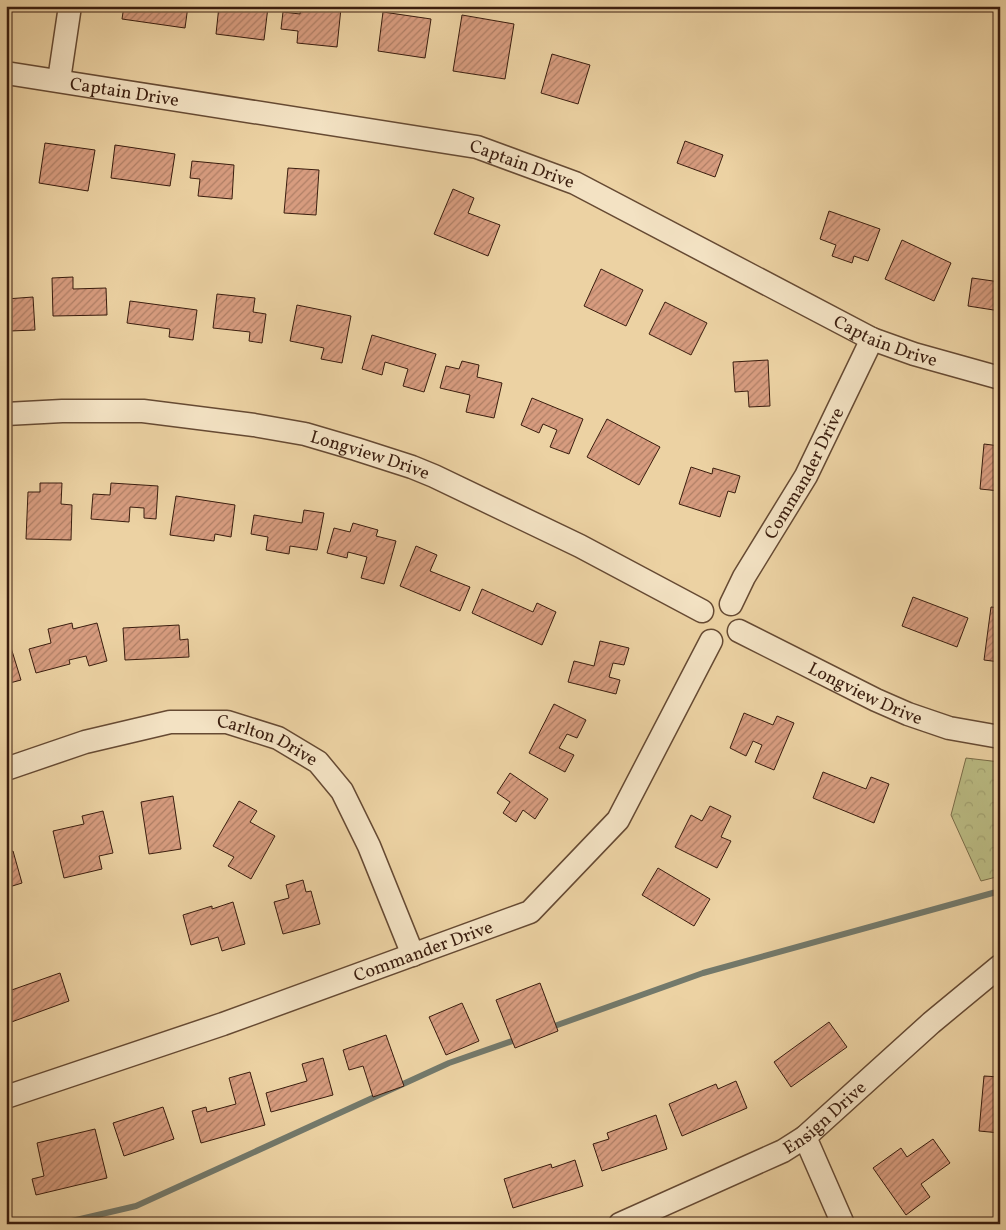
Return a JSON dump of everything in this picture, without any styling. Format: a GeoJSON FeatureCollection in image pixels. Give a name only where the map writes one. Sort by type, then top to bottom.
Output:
{"type":"FeatureCollection","features":[{"type":"Feature","properties":{"kind":"street"},"geometry":{"type":"LineString","coordinates":[[58,80],[70,6]]}},
{"type":"Feature","properties":{"kind":"street","name":"Captain Drive"},"geometry":{"type":"LineString","coordinates":[[6,73],[477,147],[575,184],[872,339],[914,354],[1000,378]]}},
{"type":"Feature","properties":{"kind":"street","name":"Commander Drive"},"geometry":{"type":"LineString","coordinates":[[731,604],[744,578],[806,476],[872,339]]}},
{"type":"Feature","properties":{"kind":"street","name":"Longview Drive"},"geometry":{"type":"LineString","coordinates":[[6,414],[143,410],[305,434],[403,464],[434,476],[580,546],[702,611]]}},
{"type":"Feature","properties":{"kind":"street"},"geometry":{"type":"LineString","coordinates":[[725,601],[731,604],[739,612],[741,618],[739,631],[736,636],[724,643],[711,641],[702,631],[700,617],[702,611],[712,602],[725,601]]}},
{"type":"Feature","properties":{"kind":"street","name":"Longview Drive"},"geometry":{"type":"LineString","coordinates":[[739,631],[876,700],[908,714],[949,728],[1000,737]]}},
{"type":"Feature","properties":{"kind":"street","name":"Commander Drive"},"geometry":{"type":"LineString","coordinates":[[6,1097],[222,1024],[530,912],[618,820],[711,641]]}},
{"type":"Feature","properties":{"kind":"street","name":"Carlton Drive"},"geometry":{"type":"LineString","coordinates":[[6,769],[85,742],[170,722],[226,722],[278,738],[318,762],[342,791],[369,846],[413,955]]}},
{"type":"Feature","properties":{"kind":"street","name":"Ensign Drive"},"geometry":{"type":"LineString","coordinates":[[620,1224],[783,1151],[805,1137],[931,1023],[1000,966]]}},
{"type":"Feature","properties":{"kind":"street"},"geometry":{"type":"LineString","coordinates":[[805,1137],[843,1224]]}},
{"type":"Feature","properties":{"kind":"green space"},"geometry":{"type":"Polygon","coordinates":[[[966,758],[1000,762],[1000,876],[981,881],[951,815],[966,758]]]}},
{"type":"Feature","properties":{"kind":"building"},"geometry":{"type":"Polygon","coordinates":[[[124,6],[188,6],[185,28],[122,19],[124,6]]]}},
{"type":"Feature","properties":{"kind":"building"},"geometry":{"type":"Polygon","coordinates":[[[219,6],[268,7],[264,40],[216,34],[219,6]]]}},
{"type":"Feature","properties":{"kind":"building"},"geometry":{"type":"Polygon","coordinates":[[[301,6],[341,8],[337,47],[297,43],[298,31],[281,29],[283,12],[300,14],[301,6]]]}},
{"type":"Feature","properties":{"kind":"building"},"geometry":{"type":"Polygon","coordinates":[[[383,12],[431,19],[425,58],[378,51],[383,12]]]}},
{"type":"Feature","properties":{"kind":"building"},"geometry":{"type":"Polygon","coordinates":[[[462,15],[514,24],[505,79],[453,71],[462,15]]]}},
{"type":"Feature","properties":{"kind":"building"},"geometry":{"type":"Polygon","coordinates":[[[552,54],[590,65],[578,104],[541,93],[552,54]]]}},
{"type":"Feature","properties":{"kind":"building"},"geometry":{"type":"Polygon","coordinates":[[[685,141],[723,155],[715,177],[677,163],[685,141]]]}},
{"type":"Feature","properties":{"kind":"building"},"geometry":{"type":"Polygon","coordinates":[[[45,143],[95,150],[88,191],[39,183],[45,143]]]}},
{"type":"Feature","properties":{"kind":"building"},"geometry":{"type":"Polygon","coordinates":[[[115,145],[175,154],[170,186],[111,178],[115,145]]]}},
{"type":"Feature","properties":{"kind":"building"},"geometry":{"type":"Polygon","coordinates":[[[192,161],[234,165],[232,199],[198,196],[200,179],[190,178],[192,161]]]}},
{"type":"Feature","properties":{"kind":"building"},"geometry":{"type":"Polygon","coordinates":[[[288,168],[319,170],[316,215],[284,213],[288,168]]]}},
{"type":"Feature","properties":{"kind":"building"},"geometry":{"type":"Polygon","coordinates":[[[453,189],[474,198],[468,213],[500,225],[488,256],[434,234],[453,189]]]}},
{"type":"Feature","properties":{"kind":"building"},"geometry":{"type":"Polygon","coordinates":[[[829,211],[880,229],[868,261],[854,256],[852,263],[832,256],[836,245],[820,239],[829,211]]]}},
{"type":"Feature","properties":{"kind":"building"},"geometry":{"type":"Polygon","coordinates":[[[902,240],[951,263],[934,301],[885,279],[902,240]]]}},
{"type":"Feature","properties":{"kind":"building"},"geometry":{"type":"Polygon","coordinates":[[[601,269],[643,290],[626,326],[584,306],[601,269]]]}},
{"type":"Feature","properties":{"kind":"building"},"geometry":{"type":"Polygon","coordinates":[[[73,277],[73,289],[106,288],[107,315],[53,316],[52,278],[73,277]]]}},
{"type":"Feature","properties":{"kind":"building"},"geometry":{"type":"Polygon","coordinates":[[[972,278],[1000,282],[1000,311],[968,306],[972,278]]]}},
{"type":"Feature","properties":{"kind":"building"},"geometry":{"type":"Polygon","coordinates":[[[217,294],[255,298],[253,312],[266,314],[262,343],[249,341],[250,332],[213,328],[217,294]]]}},
{"type":"Feature","properties":{"kind":"building"},"geometry":{"type":"Polygon","coordinates":[[[33,297],[35,330],[10,331],[9,322],[6,322],[6,299],[33,297]]]}},
{"type":"Feature","properties":{"kind":"building"},"geometry":{"type":"Polygon","coordinates":[[[130,301],[197,310],[193,340],[169,337],[170,329],[127,323],[130,301]]]}},
{"type":"Feature","properties":{"kind":"building"},"geometry":{"type":"Polygon","coordinates":[[[665,302],[707,323],[691,355],[649,334],[665,302]]]}},
{"type":"Feature","properties":{"kind":"building"},"geometry":{"type":"Polygon","coordinates":[[[297,305],[351,316],[342,363],[321,359],[324,348],[290,341],[297,305]]]}},
{"type":"Feature","properties":{"kind":"building"},"geometry":{"type":"Polygon","coordinates":[[[372,335],[436,354],[424,392],[403,386],[408,369],[385,362],[382,375],[362,369],[372,335]]]}},
{"type":"Feature","properties":{"kind":"building"},"geometry":{"type":"Polygon","coordinates":[[[768,360],[770,406],[749,407],[748,391],[735,392],[733,362],[768,360]]]}},
{"type":"Feature","properties":{"kind":"building"},"geometry":{"type":"Polygon","coordinates":[[[462,361],[479,365],[477,377],[502,383],[494,418],[466,412],[470,395],[440,388],[446,366],[459,369],[462,361]]]}},
{"type":"Feature","properties":{"kind":"building"},"geometry":{"type":"Polygon","coordinates":[[[532,398],[583,419],[569,454],[550,447],[557,430],[543,424],[539,433],[521,425],[532,398]]]}},
{"type":"Feature","properties":{"kind":"building"},"geometry":{"type":"Polygon","coordinates":[[[607,419],[660,447],[639,485],[587,457],[607,419]]]}},
{"type":"Feature","properties":{"kind":"building"},"geometry":{"type":"Polygon","coordinates":[[[984,444],[1000,446],[1000,491],[980,489],[984,444]]]}},
{"type":"Feature","properties":{"kind":"building"},"geometry":{"type":"Polygon","coordinates":[[[691,467],[712,474],[713,468],[740,476],[735,493],[728,491],[720,517],[679,504],[691,467]]]}},
{"type":"Feature","properties":{"kind":"building"},"geometry":{"type":"Polygon","coordinates":[[[40,483],[62,483],[61,504],[72,505],[71,540],[26,539],[28,492],[40,492],[40,483]]]}},
{"type":"Feature","properties":{"kind":"building"},"geometry":{"type":"Polygon","coordinates":[[[111,483],[158,486],[156,519],[144,518],[144,508],[130,507],[129,522],[91,519],[93,494],[110,495],[111,483]]]}},
{"type":"Feature","properties":{"kind":"building"},"geometry":{"type":"Polygon","coordinates":[[[176,496],[235,505],[231,537],[215,534],[214,541],[170,535],[176,496]]]}},
{"type":"Feature","properties":{"kind":"building"},"geometry":{"type":"Polygon","coordinates":[[[304,510],[324,513],[317,550],[290,546],[289,554],[266,550],[268,537],[251,534],[254,515],[302,523],[304,510]]]}},
{"type":"Feature","properties":{"kind":"building"},"geometry":{"type":"Polygon","coordinates":[[[353,523],[378,530],[376,536],[396,541],[384,584],[361,578],[367,557],[348,552],[347,558],[327,553],[334,528],[350,532],[353,523]]]}},
{"type":"Feature","properties":{"kind":"building"},"geometry":{"type":"Polygon","coordinates":[[[416,546],[437,555],[430,571],[470,587],[460,611],[400,586],[416,546]]]}},
{"type":"Feature","properties":{"kind":"building"},"geometry":{"type":"Polygon","coordinates":[[[482,589],[533,612],[537,603],[556,612],[542,645],[472,613],[482,589]]]}},
{"type":"Feature","properties":{"kind":"building"},"geometry":{"type":"Polygon","coordinates":[[[913,597],[968,618],[957,647],[902,626],[913,597]]]}},
{"type":"Feature","properties":{"kind":"building"},"geometry":{"type":"Polygon","coordinates":[[[991,607],[1000,608],[1000,662],[984,660],[991,607]]]}},
{"type":"Feature","properties":{"kind":"building"},"geometry":{"type":"Polygon","coordinates":[[[72,623],[73,629],[97,623],[107,661],[89,666],[86,656],[69,660],[70,664],[36,673],[29,649],[51,643],[48,629],[72,623]]]}},
{"type":"Feature","properties":{"kind":"building"},"geometry":{"type":"Polygon","coordinates":[[[179,625],[180,640],[188,639],[189,657],[125,660],[123,628],[179,625]]]}},
{"type":"Feature","properties":{"kind":"building"},"geometry":{"type":"Polygon","coordinates":[[[8,638],[21,680],[6,684],[6,639],[8,638]]]}},
{"type":"Feature","properties":{"kind":"building"},"geometry":{"type":"Polygon","coordinates":[[[600,641],[629,648],[624,665],[613,663],[609,677],[620,680],[616,694],[568,682],[574,661],[594,666],[600,641]]]}},
{"type":"Feature","properties":{"kind":"building"},"geometry":{"type":"Polygon","coordinates":[[[554,704],[586,720],[577,738],[567,734],[559,748],[574,755],[565,772],[529,753],[554,704]]]}},
{"type":"Feature","properties":{"kind":"building"},"geometry":{"type":"Polygon","coordinates":[[[744,713],[773,725],[777,716],[794,723],[774,770],[755,762],[762,745],[753,741],[746,756],[730,748],[744,713]]]}},
{"type":"Feature","properties":{"kind":"building"},"geometry":{"type":"Polygon","coordinates":[[[823,772],[866,789],[871,777],[889,784],[874,823],[813,798],[823,772]]]}},
{"type":"Feature","properties":{"kind":"building"},"geometry":{"type":"Polygon","coordinates":[[[510,773],[548,799],[535,819],[523,810],[516,822],[503,813],[510,802],[497,793],[510,773]]]}},
{"type":"Feature","properties":{"kind":"building"},"geometry":{"type":"Polygon","coordinates":[[[173,796],[181,849],[149,854],[141,802],[173,796]]]}},
{"type":"Feature","properties":{"kind":"building"},"geometry":{"type":"Polygon","coordinates":[[[239,801],[257,811],[250,822],[275,836],[251,879],[228,866],[234,857],[213,846],[239,801]]]}},
{"type":"Feature","properties":{"kind":"building"},"geometry":{"type":"Polygon","coordinates":[[[710,806],[731,816],[721,837],[731,841],[717,868],[675,847],[691,815],[702,821],[710,806]]]}},
{"type":"Feature","properties":{"kind":"building"},"geometry":{"type":"Polygon","coordinates":[[[103,811],[113,853],[99,856],[102,869],[64,878],[53,831],[84,824],[82,816],[103,811]]]}},
{"type":"Feature","properties":{"kind":"building"},"geometry":{"type":"Polygon","coordinates":[[[13,851],[22,883],[6,888],[6,853],[13,851]]]}},
{"type":"Feature","properties":{"kind":"building"},"geometry":{"type":"Polygon","coordinates":[[[658,868],[710,899],[694,926],[642,895],[658,868]]]}},
{"type":"Feature","properties":{"kind":"building"},"geometry":{"type":"Polygon","coordinates":[[[303,880],[306,892],[311,891],[320,924],[283,934],[274,902],[289,898],[286,885],[303,880]]]}},
{"type":"Feature","properties":{"kind":"building"},"geometry":{"type":"Polygon","coordinates":[[[233,902],[245,944],[222,951],[218,937],[191,945],[183,915],[233,902]]]}},
{"type":"Feature","properties":{"kind":"building"},"geometry":{"type":"Polygon","coordinates":[[[60,973],[69,1001],[6,1024],[6,992],[60,973]]]}},
{"type":"Feature","properties":{"kind":"building"},"geometry":{"type":"Polygon","coordinates":[[[540,983],[558,1031],[515,1048],[496,1000],[540,983]]]}},
{"type":"Feature","properties":{"kind":"building"},"geometry":{"type":"Polygon","coordinates":[[[462,1003],[479,1041],[446,1055],[429,1017],[462,1003]]]}},
{"type":"Feature","properties":{"kind":"building"},"geometry":{"type":"Polygon","coordinates":[[[829,1022],[847,1047],[791,1087],[774,1062],[829,1022]]]}},
{"type":"Feature","properties":{"kind":"building"},"geometry":{"type":"Polygon","coordinates":[[[386,1035],[404,1086],[373,1097],[363,1066],[349,1070],[343,1050],[386,1035]]]}},
{"type":"Feature","properties":{"kind":"building"},"geometry":{"type":"Polygon","coordinates":[[[323,1058],[333,1095],[271,1112],[266,1093],[307,1081],[302,1064],[323,1058]]]}},
{"type":"Feature","properties":{"kind":"building"},"geometry":{"type":"Polygon","coordinates":[[[250,1072],[265,1125],[201,1143],[192,1111],[206,1107],[207,1112],[236,1104],[229,1078],[250,1072]]]}},
{"type":"Feature","properties":{"kind":"building"},"geometry":{"type":"Polygon","coordinates":[[[984,1076],[1000,1077],[1000,1133],[979,1131],[984,1076]]]}},
{"type":"Feature","properties":{"kind":"building"},"geometry":{"type":"Polygon","coordinates":[[[736,1081],[747,1108],[682,1136],[669,1104],[716,1084],[718,1089],[736,1081]]]}},
{"type":"Feature","properties":{"kind":"building"},"geometry":{"type":"Polygon","coordinates":[[[163,1107],[174,1139],[124,1156],[113,1123],[163,1107]]]}},
{"type":"Feature","properties":{"kind":"building"},"geometry":{"type":"Polygon","coordinates":[[[656,1115],[667,1149],[602,1171],[593,1144],[609,1139],[607,1133],[656,1115]]]}},
{"type":"Feature","properties":{"kind":"building"},"geometry":{"type":"Polygon","coordinates":[[[95,1129],[107,1178],[36,1195],[32,1179],[44,1176],[37,1143],[95,1129]]]}},
{"type":"Feature","properties":{"kind":"building"},"geometry":{"type":"Polygon","coordinates":[[[933,1139],[950,1163],[921,1184],[930,1197],[906,1215],[873,1168],[901,1148],[907,1157],[933,1139]]]}},
{"type":"Feature","properties":{"kind":"building"},"geometry":{"type":"Polygon","coordinates":[[[575,1160],[583,1186],[513,1208],[504,1179],[551,1164],[552,1168],[575,1160]]]}},
{"type":"Feature","properties":{"kind":"waterway"},"geometry":{"type":"LineString","coordinates":[[549,1028],[703,973],[1000,891]]}},
{"type":"Feature","properties":{"kind":"waterway"},"geometry":{"type":"LineString","coordinates":[[59,1224],[136,1206],[449,1063],[518,1039]]}}]}
